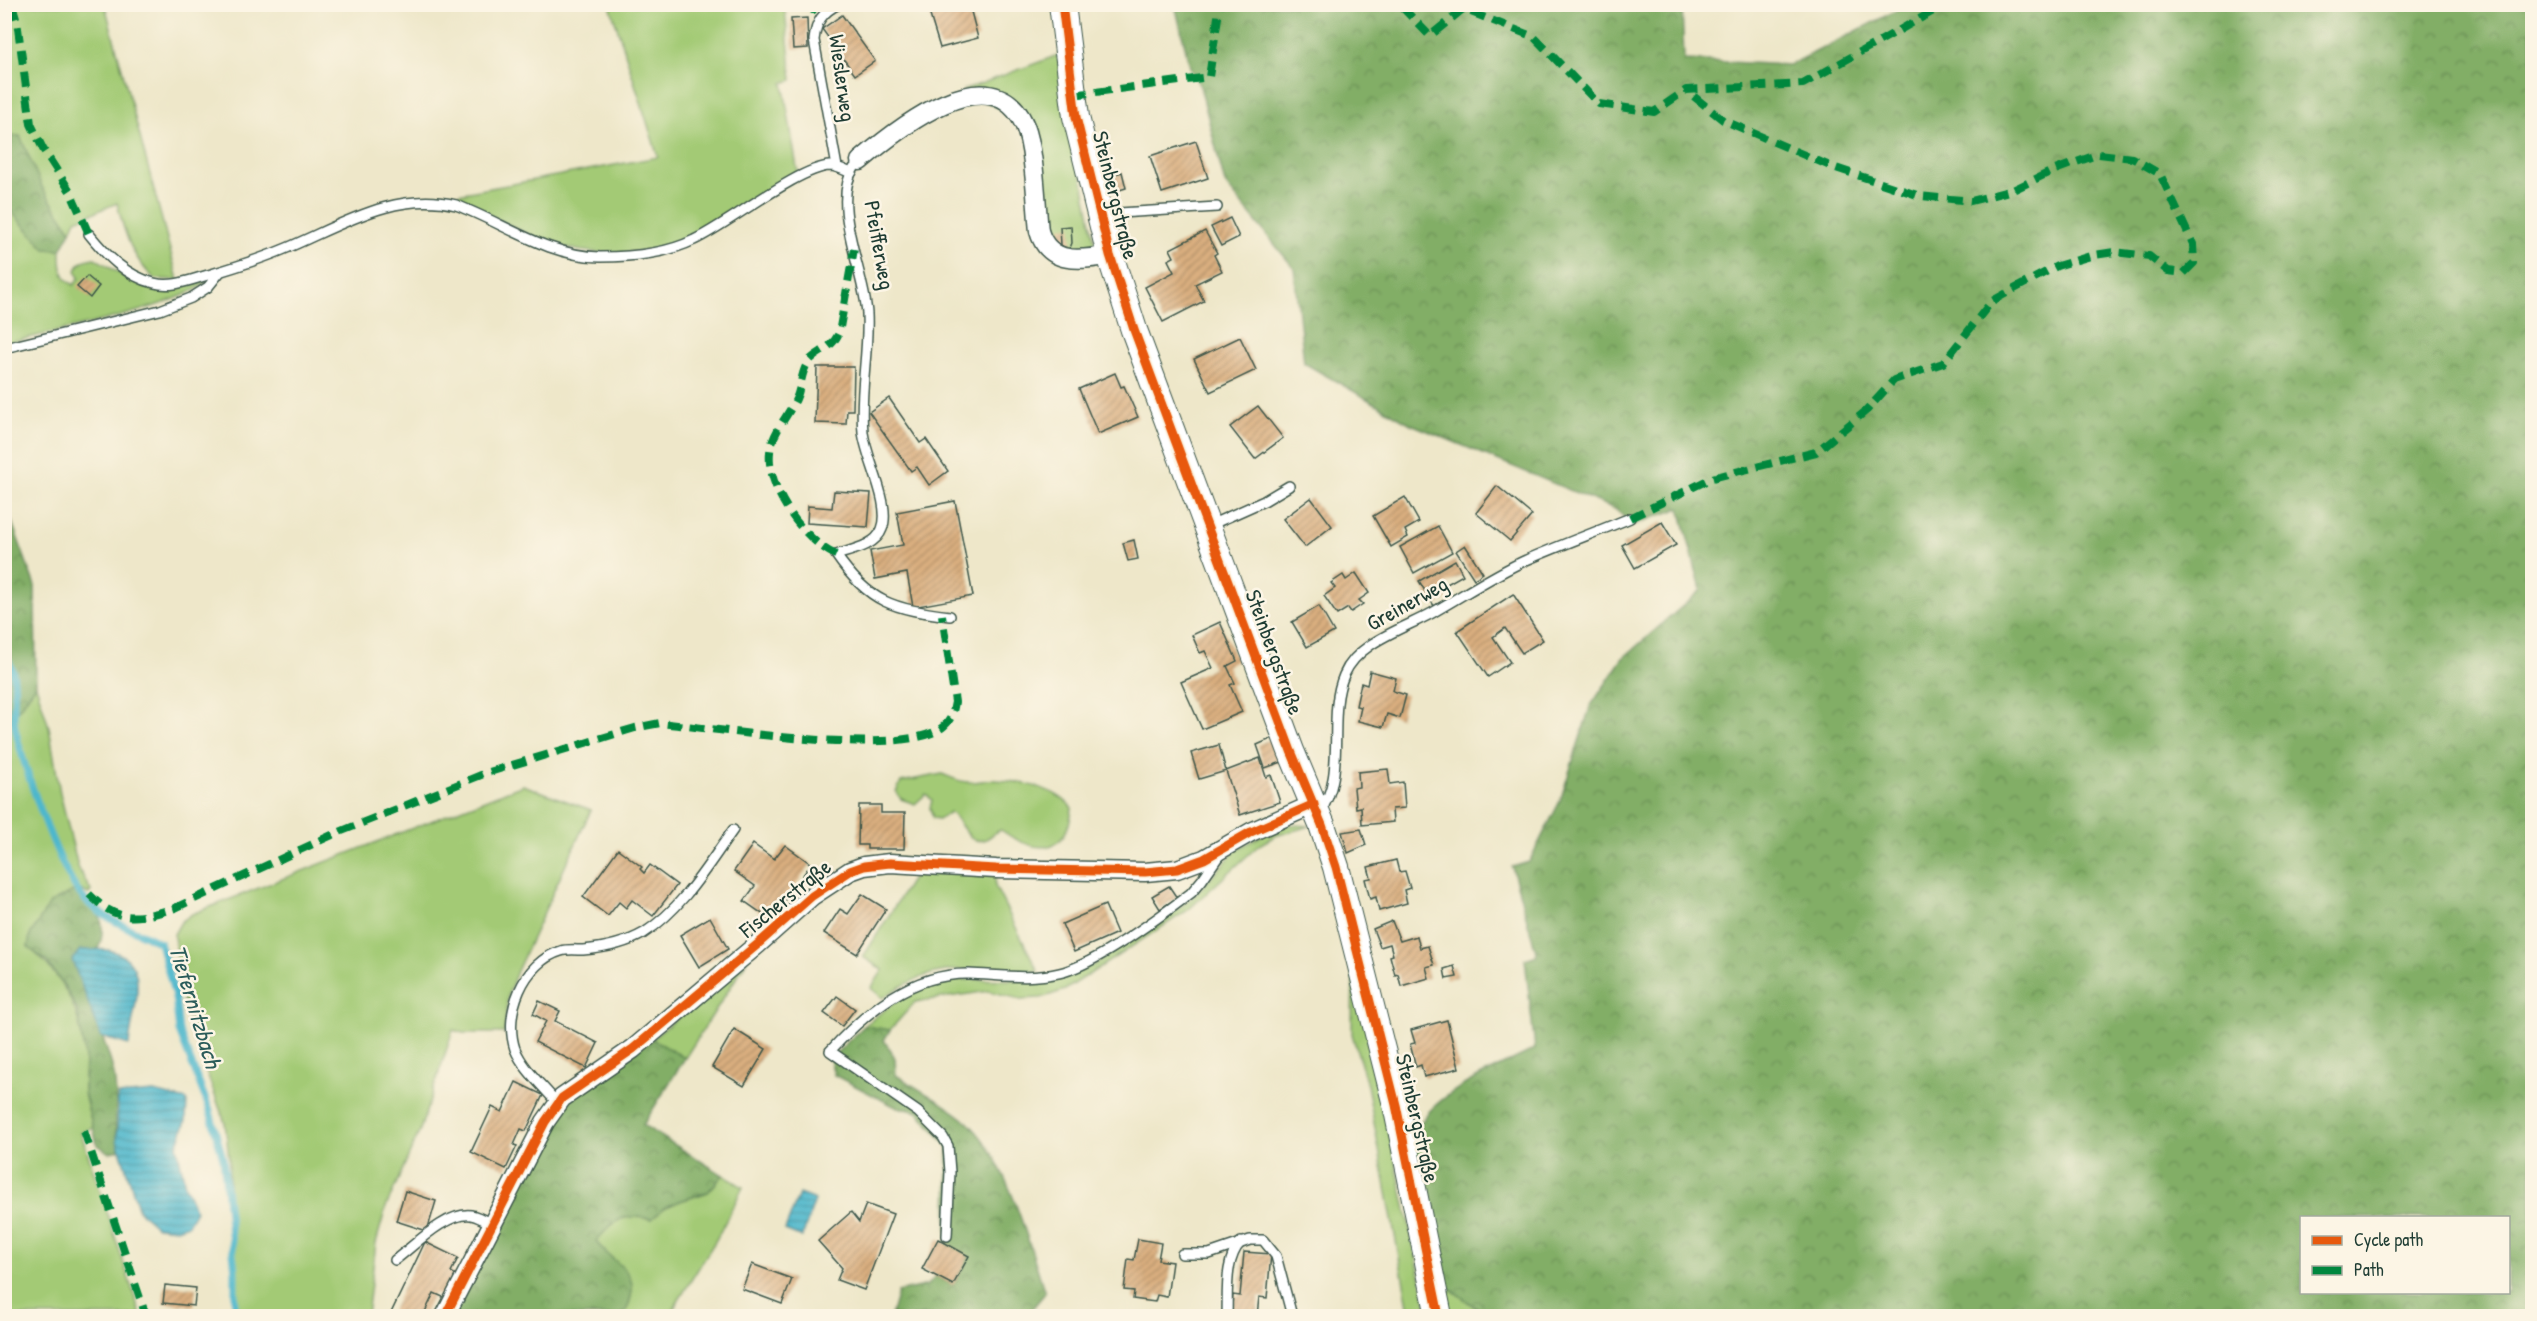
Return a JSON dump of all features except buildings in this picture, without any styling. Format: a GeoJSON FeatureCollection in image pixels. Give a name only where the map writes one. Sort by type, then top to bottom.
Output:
{"type":"FeatureCollection","features":[{"type":"Feature","properties":{"kind":"street","name":"Steinbergstraße"},"geometry":{"type":"LineString","coordinates":[[1062,4],[1076,117],[1110,255],[1134,330],[1336,867],[1355,935],[1396,1105],[1439,1317]]}},
{"type":"Feature","properties":{"kind":"street"},"geometry":{"type":"LineString","coordinates":[[855,167],[902,129],[954,99],[976,94],[995,96],[1013,109],[1025,127],[1039,231],[1044,244],[1056,255],[1066,259],[1079,260],[1110,255]]}},
{"type":"Feature","properties":{"kind":"street","name":"Fischerstraße"},"geometry":{"type":"LineString","coordinates":[[445,1317],[545,1122],[557,1103],[633,1049],[812,896],[850,871],[864,866],[890,863],[996,870],[1162,871],[1192,864],[1268,824],[1316,809]]}},
{"type":"Feature","properties":{"kind":"lane","name":"Wieslerweg"},"geometry":{"type":"LineString","coordinates":[[837,167],[814,40],[819,19],[839,4]]}},
{"type":"Feature","properties":{"kind":"lane"},"geometry":{"type":"LineString","coordinates":[[88,234],[106,255],[123,268],[154,283],[179,284],[281,250],[376,210],[414,200],[441,201],[456,205],[546,246],[599,257],[661,251],[694,240],[803,175],[819,168],[855,167]]}},
{"type":"Feature","properties":{"kind":"lane","name":"Pfeifferweg"},"geometry":{"type":"LineString","coordinates":[[855,167],[846,192],[846,205],[867,315],[863,433],[881,498],[884,522],[878,537],[836,555],[858,584],[876,598],[924,613],[950,616]]}},
{"type":"Feature","properties":{"kind":"lane"},"geometry":{"type":"LineString","coordinates":[[1100,214],[1217,207]]}},
{"type":"Feature","properties":{"kind":"lane"},"geometry":{"type":"LineString","coordinates":[[5,348],[160,309],[191,298],[208,287],[220,272]]}},
{"type":"Feature","properties":{"kind":"lane"},"geometry":{"type":"LineString","coordinates":[[1207,526],[1264,501],[1289,486]]}},
{"type":"Feature","properties":{"kind":"lane","name":"Greinerweg"},"geometry":{"type":"LineString","coordinates":[[1316,809],[1328,798],[1333,780],[1340,688],[1343,676],[1353,659],[1384,638],[1523,562],[1630,518]]}},
{"type":"Feature","properties":{"kind":"lane"},"geometry":{"type":"LineString","coordinates":[[557,1103],[524,1065],[516,1050],[512,1031],[513,1012],[525,979],[547,957],[562,951],[608,947],[625,943],[645,932],[679,902],[733,830]]}},
{"type":"Feature","properties":{"kind":"lane","name":"Fischerstraße"},"geometry":{"type":"LineString","coordinates":[[947,1236],[950,1163],[948,1146],[943,1137],[918,1112],[830,1051],[889,1000],[922,981],[947,974],[1043,975],[1068,970],[1091,960],[1191,893],[1225,847]]}},
{"type":"Feature","properties":{"kind":"lane"},"geometry":{"type":"LineString","coordinates":[[395,1260],[420,1242],[439,1224],[457,1216],[471,1215],[493,1225]]}},
{"type":"Feature","properties":{"kind":"lane"},"geometry":{"type":"LineString","coordinates":[[1182,1254],[1209,1254],[1241,1242],[1263,1240],[1272,1250],[1292,1317]]}},
{"type":"Feature","properties":{"kind":"lane"},"geometry":{"type":"LineString","coordinates":[[1227,1317],[1229,1270],[1236,1248],[1241,1242]]}},
{"type":"Feature","properties":{"kind":"green space"},"geometry":{"type":"Polygon","coordinates":[[[765,4],[785,10],[792,80],[783,83],[798,174],[732,215],[675,244],[639,252],[601,253],[582,251],[547,242],[469,206],[442,197],[658,157],[610,5],[765,4]]]}},
{"type":"Feature","properties":{"kind":"green space"},"geometry":{"type":"Polygon","coordinates":[[[5,5],[105,5],[178,280],[155,279],[140,263],[126,235],[117,203],[76,220],[71,231],[42,189],[20,136],[5,137],[5,5]]]}},
{"type":"Feature","properties":{"kind":"green space"},"geometry":{"type":"Polygon","coordinates":[[[1175,5],[1682,5],[1684,60],[1790,65],[1907,5],[2532,5],[2532,1316],[1487,1316],[1443,1283],[1413,1139],[1424,1118],[1446,1097],[1460,1087],[1535,1049],[1525,959],[1537,955],[1512,867],[1529,862],[1560,801],[1590,707],[1622,659],[1701,590],[1680,508],[1633,525],[1615,509],[1411,424],[1304,363],[1294,268],[1225,184],[1200,86],[1191,71],[1175,5]]]}},
{"type":"Feature","properties":{"kind":"green space"},"geometry":{"type":"Polygon","coordinates":[[[1058,55],[1095,243],[1090,249],[1073,254],[1049,241],[1031,125],[964,90],[1058,55]]]}},
{"type":"Feature","properties":{"kind":"green space"},"geometry":{"type":"Polygon","coordinates":[[[20,136],[43,189],[71,231],[61,250],[45,249],[10,210],[5,210],[5,137],[20,136]]]}},
{"type":"Feature","properties":{"kind":"green space"},"geometry":{"type":"Polygon","coordinates":[[[4,210],[10,210],[45,249],[61,250],[61,266],[66,278],[74,285],[79,278],[76,271],[79,265],[85,260],[95,258],[133,282],[159,292],[209,279],[196,289],[146,309],[5,343],[4,210]]]}},
{"type":"Feature","properties":{"kind":"green space"},"geometry":{"type":"Polygon","coordinates":[[[5,503],[35,586],[36,685],[5,728],[5,503]]]}},
{"type":"Feature","properties":{"kind":"green space"},"geometry":{"type":"Polygon","coordinates":[[[36,685],[49,727],[60,793],[78,867],[91,891],[89,894],[77,889],[28,947],[61,983],[75,1010],[80,1026],[85,1058],[86,1104],[93,1127],[81,1133],[141,1316],[5,1316],[4,728],[36,685]]]}},
{"type":"Feature","properties":{"kind":"green space"},"geometry":{"type":"Polygon","coordinates":[[[942,774],[965,782],[1006,781],[1027,784],[1048,791],[1057,795],[1072,808],[1069,824],[1064,835],[1056,843],[1047,846],[1037,847],[1026,844],[1001,830],[978,841],[969,835],[950,812],[939,819],[933,818],[930,808],[932,800],[926,794],[915,804],[901,799],[896,792],[901,782],[942,774]]]}},
{"type":"Feature","properties":{"kind":"green space"},"geometry":{"type":"Polygon","coordinates":[[[523,785],[591,810],[517,971],[508,995],[504,1033],[463,1033],[453,1030],[420,1130],[386,1207],[376,1243],[367,1316],[235,1316],[235,1271],[225,1123],[198,1049],[183,999],[174,934],[181,922],[192,914],[523,785]]]}},
{"type":"Feature","properties":{"kind":"green space"},"geometry":{"type":"Polygon","coordinates":[[[1283,824],[1310,826],[1275,836],[1259,845],[1188,910],[1065,990],[1041,998],[1020,999],[989,991],[915,1002],[890,1030],[864,1026],[905,994],[916,988],[948,979],[1044,980],[1078,972],[1093,965],[1194,896],[1237,849],[1283,824]]]}},
{"type":"Feature","properties":{"kind":"green space"},"geometry":{"type":"Polygon","coordinates":[[[918,869],[996,875],[995,886],[1038,971],[958,970],[940,972],[903,985],[883,998],[871,988],[883,970],[863,957],[918,869]]]}},
{"type":"Feature","properties":{"kind":"green space"},"geometry":{"type":"Polygon","coordinates":[[[77,889],[99,914],[102,924],[101,940],[97,950],[80,950],[72,960],[94,1014],[115,1080],[116,1130],[120,1149],[109,1153],[97,1144],[84,1092],[85,1057],[77,1010],[65,987],[47,962],[28,947],[30,935],[50,903],[77,889]]]}},
{"type":"Feature","properties":{"kind":"green space"},"geometry":{"type":"Polygon","coordinates":[[[747,961],[685,1058],[652,1039],[747,961]]]}},
{"type":"Feature","properties":{"kind":"green space"},"geometry":{"type":"Polygon","coordinates":[[[1353,966],[1429,1316],[1407,1316],[1409,1311],[1367,1085],[1352,1034],[1353,966]]]}},
{"type":"Feature","properties":{"kind":"green space"},"geometry":{"type":"Polygon","coordinates":[[[864,1026],[890,1030],[884,1040],[895,1058],[896,1075],[965,1120],[993,1155],[1014,1200],[1045,1293],[1026,1316],[891,1316],[898,1292],[928,1285],[936,1276],[953,1285],[969,1257],[947,1244],[948,1146],[918,1112],[894,1106],[834,1075],[830,1059],[864,1026]]]}},
{"type":"Feature","properties":{"kind":"green space"},"geometry":{"type":"Polygon","coordinates":[[[652,1039],[685,1058],[643,1125],[723,1175],[708,1192],[664,1208],[652,1219],[633,1217],[620,1219],[596,1241],[630,1278],[631,1296],[625,1312],[621,1316],[451,1316],[556,1111],[652,1039]]]}},
{"type":"Feature","properties":{"kind":"green space"},"geometry":{"type":"Polygon","coordinates":[[[723,1175],[743,1187],[716,1240],[669,1316],[621,1316],[627,1309],[630,1299],[632,1286],[630,1278],[595,1241],[620,1220],[633,1217],[652,1219],[664,1208],[708,1192],[723,1175]]]}},
{"type":"Feature","properties":{"kind":"green space"},"geometry":{"type":"Polygon","coordinates":[[[1443,1283],[1486,1316],[1448,1316],[1443,1283]]]}},
{"type":"Feature","properties":{"kind":"water"},"geometry":{"type":"Polygon","coordinates":[[[80,950],[108,950],[123,956],[132,964],[137,989],[129,1045],[101,1037],[72,960],[80,950]]]}},
{"type":"Feature","properties":{"kind":"water"},"geometry":{"type":"Polygon","coordinates":[[[154,1092],[187,1100],[186,1121],[177,1146],[185,1185],[196,1211],[188,1225],[177,1229],[157,1227],[139,1211],[117,1140],[118,1095],[154,1092]]]}},
{"type":"Feature","properties":{"kind":"water"},"geometry":{"type":"Polygon","coordinates":[[[799,1194],[815,1200],[802,1237],[785,1230],[799,1194]]]}},
{"type":"Feature","properties":{"kind":"waterway","name":"Tiefernitzbach"},"geometry":{"type":"LineString","coordinates":[[4,653],[13,673],[14,722],[20,749],[44,820],[65,869],[75,887],[93,907],[111,919],[160,943],[175,996],[179,1031],[209,1108],[223,1159],[235,1271],[235,1316]]}},
{"type":"Feature","properties":{"kind":"marked path"},"geometry":{"type":"LineString","coordinates":[[12,4],[17,21],[31,124],[43,149],[70,191],[89,234]]}},
{"type":"Feature","properties":{"kind":"marked path"},"geometry":{"type":"LineString","coordinates":[[789,4],[813,10],[810,4]]}},
{"type":"Feature","properties":{"kind":"marked path"},"geometry":{"type":"LineString","coordinates":[[1073,95],[1209,77],[1220,4]]}},
{"type":"Feature","properties":{"kind":"marked path"},"geometry":{"type":"LineString","coordinates":[[1379,4],[1401,6],[1430,36],[1463,9],[1534,37],[1599,104],[1654,112],[1686,90],[1803,84],[1946,4]]}},
{"type":"Feature","properties":{"kind":"marked path"},"geometry":{"type":"LineString","coordinates":[[1630,518],[1712,478],[1816,452],[1867,410],[1894,380],[1943,363],[1992,301],[2057,266],[2094,255],[2114,252],[2149,256],[2168,271],[2184,273],[2194,263],[2193,244],[2160,174],[2132,158],[2099,154],[2052,171],[2013,190],[1971,201],[1920,196],[1830,166],[1723,120],[1686,90]]}},
{"type":"Feature","properties":{"kind":"marked path"},"geometry":{"type":"LineString","coordinates":[[836,555],[812,538],[790,512],[774,481],[770,466],[770,452],[777,431],[796,399],[807,364],[814,356],[832,344],[839,333],[854,249]]}},
{"type":"Feature","properties":{"kind":"marked path"},"geometry":{"type":"LineString","coordinates":[[89,894],[100,904],[119,915],[150,915],[175,908],[332,835],[486,773],[635,728],[660,723],[808,739],[891,741],[923,736],[947,723],[952,715],[955,702],[942,615]]}},
{"type":"Feature","properties":{"kind":"marked path"},"geometry":{"type":"LineString","coordinates":[[84,1131],[146,1316]]}},
{"type":"Feature","properties":{"kind":"cycle path"},"geometry":{"type":"LineString","coordinates":[[1062,4],[1076,117],[1110,255],[1134,330],[1336,867],[1396,1105],[1439,1316]]}},
{"type":"Feature","properties":{"kind":"cycle path"},"geometry":{"type":"LineString","coordinates":[[445,1316],[545,1122],[562,1098],[633,1049],[812,896],[850,871],[864,866],[890,863],[996,869],[1145,872],[1177,869],[1204,859],[1251,832],[1314,804]]}}]}
